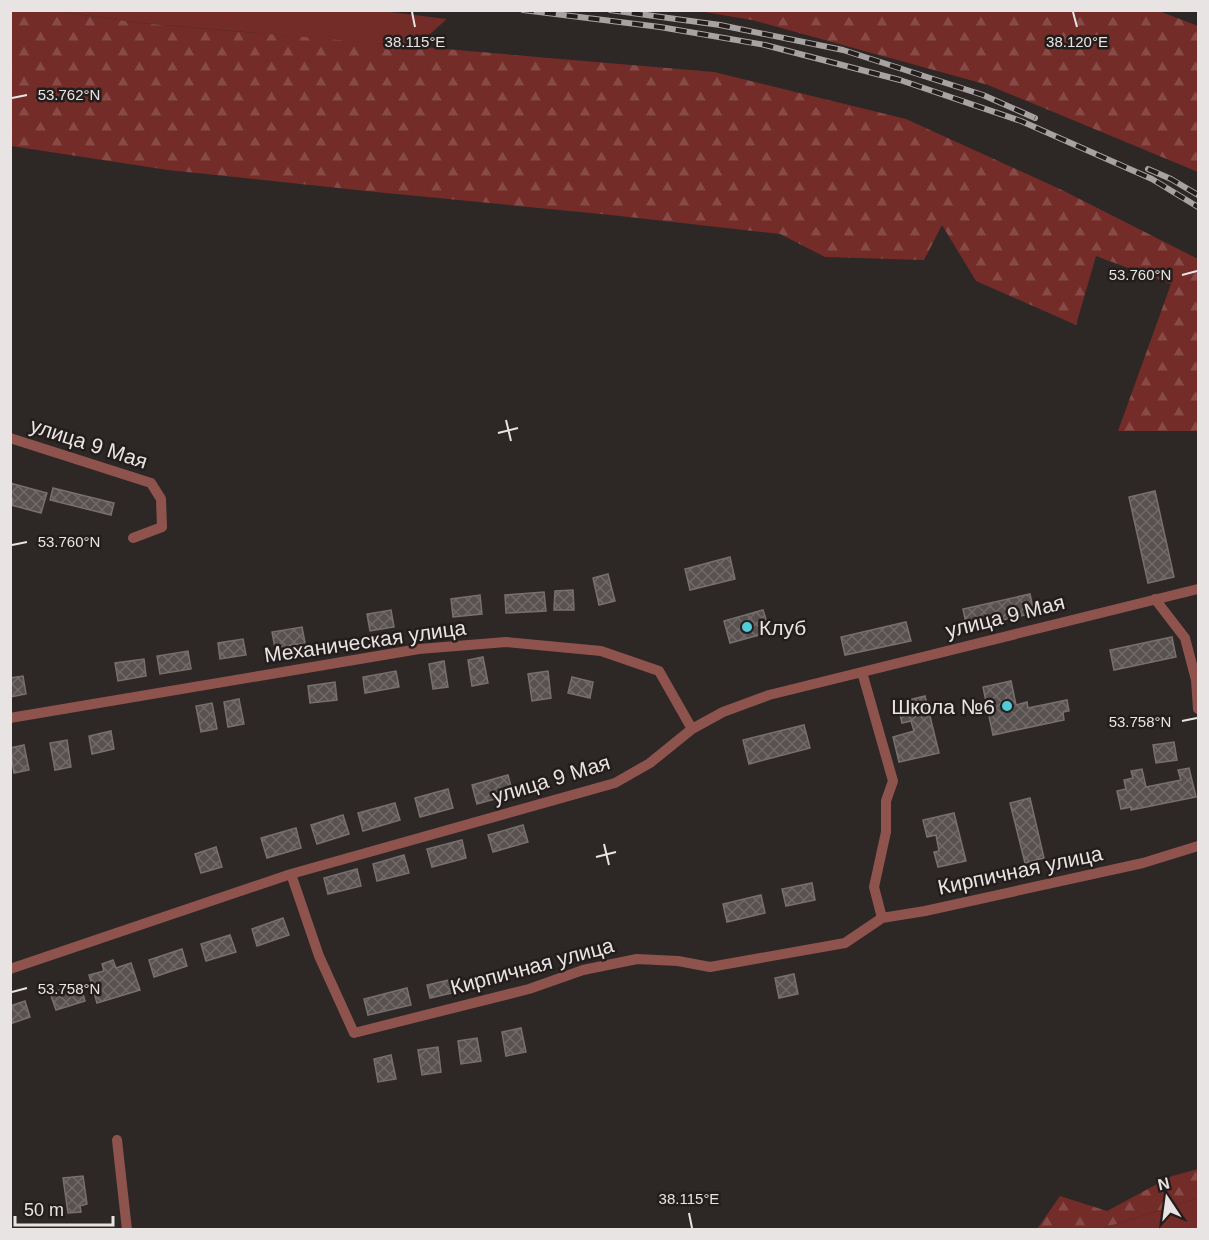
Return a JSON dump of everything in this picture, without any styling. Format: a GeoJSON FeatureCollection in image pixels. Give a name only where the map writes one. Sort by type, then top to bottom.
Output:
{"type":"FeatureCollection","features":[{"type":"Feature","properties":{"kind":"street","name":"улица 9 Мая"},"geometry":{"type":"LineString","coordinates":[[10,438],[151,483],[161,499],[162,527],[133,538]]}},
{"type":"Feature","properties":{"kind":"street","name":"улица 9 Мая"},"geometry":{"type":"LineString","coordinates":[[10,969],[291,874],[615,783],[650,763],[692,729],[723,712],[769,695],[1198,589]]}},
{"type":"Feature","properties":{"kind":"street"},"geometry":{"type":"LineString","coordinates":[[1155,599],[1185,638],[1196,680],[1198,710]]}},
{"type":"Feature","properties":{"kind":"street","name":"Механическая улица"},"geometry":{"type":"LineString","coordinates":[[10,718],[419,649],[506,642],[601,651],[659,671],[692,729]]}},
{"type":"Feature","properties":{"kind":"street"},"geometry":{"type":"LineString","coordinates":[[862,672],[893,781],[886,801],[886,832],[874,887],[882,918]]}},
{"type":"Feature","properties":{"kind":"street","name":"Кирпичная улица"},"geometry":{"type":"LineString","coordinates":[[291,874],[319,956],[354,1033],[529,989],[583,970],[637,959],[678,961],[710,967],[845,943],[882,918],[925,911],[1143,863],[1198,846]]}},
{"type":"Feature","properties":{"kind":"street"},"geometry":{"type":"LineString","coordinates":[[117,1140],[127,1230]]}},
{"type":"Feature","properties":{"kind":"green space"},"geometry":{"type":"Polygon","coordinates":[[[374,10],[447,19],[415,47],[140,23],[56,11],[374,10]]]}},
{"type":"Feature","properties":{"kind":"green space"},"geometry":{"type":"Polygon","coordinates":[[[10,11],[56,11],[140,23],[714,72],[906,119],[1062,190],[1198,259],[1198,431],[1118,431],[1171,284],[1096,256],[1076,325],[976,281],[942,225],[924,260],[825,257],[780,234],[168,170],[11,146],[10,11]]]}},
{"type":"Feature","properties":{"kind":"green space"},"geometry":{"type":"Polygon","coordinates":[[[698,11],[1159,11],[1198,26],[1198,172],[988,85],[752,20],[698,11]]]}},
{"type":"Feature","properties":{"kind":"green space"},"geometry":{"type":"Polygon","coordinates":[[[1198,1169],[1198,1198],[1100,1229],[1037,1229],[1060,1196],[1107,1211],[1172,1176],[1198,1169]]]}},
{"type":"Feature","properties":{"kind":"green space"},"geometry":{"type":"Polygon","coordinates":[[[1198,1198],[1198,1229],[1100,1229],[1198,1198]]]}},
{"type":"Feature","properties":{"kind":"building"},"geometry":{"type":"Polygon","coordinates":[[[10,483],[47,493],[41,513],[11,505],[13,499],[10,498],[10,483]]]}},
{"type":"Feature","properties":{"kind":"building"},"geometry":{"type":"Polygon","coordinates":[[[53,488],[114,503],[111,515],[50,500],[53,488]]]}},
{"type":"Feature","properties":{"kind":"building"},"geometry":{"type":"Polygon","coordinates":[[[1155,491],[1174,577],[1148,583],[1129,497],[1155,491]]]}},
{"type":"Feature","properties":{"kind":"building"},"geometry":{"type":"Polygon","coordinates":[[[730,557],[735,579],[690,590],[685,569],[730,557]]]}},
{"type":"Feature","properties":{"kind":"building"},"geometry":{"type":"Polygon","coordinates":[[[608,574],[615,601],[599,605],[593,578],[608,574]]]}},
{"type":"Feature","properties":{"kind":"building"},"geometry":{"type":"Polygon","coordinates":[[[573,590],[574,610],[554,610],[555,591],[573,590]]]}},
{"type":"Feature","properties":{"kind":"building"},"geometry":{"type":"Polygon","coordinates":[[[544,592],[546,611],[506,613],[505,595],[544,592]]]}},
{"type":"Feature","properties":{"kind":"building"},"geometry":{"type":"Polygon","coordinates":[[[1030,594],[1034,613],[967,628],[963,609],[1030,594]]]}},
{"type":"Feature","properties":{"kind":"building"},"geometry":{"type":"Polygon","coordinates":[[[480,595],[482,614],[453,617],[451,599],[480,595]]]}},
{"type":"Feature","properties":{"kind":"building"},"geometry":{"type":"Polygon","coordinates":[[[391,610],[394,627],[370,631],[367,614],[391,610]]]}},
{"type":"Feature","properties":{"kind":"building","name":"Клуб"},"geometry":{"type":"Polygon","coordinates":[[[763,610],[770,632],[730,643],[724,621],[763,610]]]}},
{"type":"Feature","properties":{"kind":"building"},"geometry":{"type":"Polygon","coordinates":[[[906,622],[911,641],[845,655],[841,637],[906,622]]]}},
{"type":"Feature","properties":{"kind":"building"},"geometry":{"type":"Polygon","coordinates":[[[302,627],[305,643],[275,648],[272,632],[302,627]]]}},
{"type":"Feature","properties":{"kind":"building"},"geometry":{"type":"Polygon","coordinates":[[[1172,637],[1176,657],[1114,670],[1110,650],[1172,637]]]}},
{"type":"Feature","properties":{"kind":"building"},"geometry":{"type":"Polygon","coordinates":[[[243,639],[246,655],[220,659],[218,643],[243,639]]]}},
{"type":"Feature","properties":{"kind":"building"},"geometry":{"type":"Polygon","coordinates":[[[188,651],[191,669],[160,674],[157,656],[188,651]]]}},
{"type":"Feature","properties":{"kind":"building"},"geometry":{"type":"Polygon","coordinates":[[[483,657],[488,683],[472,686],[468,660],[483,657]]]}},
{"type":"Feature","properties":{"kind":"building"},"geometry":{"type":"Polygon","coordinates":[[[144,659],[146,676],[118,681],[115,663],[144,659]]]}},
{"type":"Feature","properties":{"kind":"building"},"geometry":{"type":"Polygon","coordinates":[[[444,661],[448,687],[433,689],[429,664],[444,661]]]}},
{"type":"Feature","properties":{"kind":"building"},"geometry":{"type":"Polygon","coordinates":[[[396,671],[399,687],[365,693],[363,677],[396,671]]]}},
{"type":"Feature","properties":{"kind":"building"},"geometry":{"type":"Polygon","coordinates":[[[548,671],[551,698],[532,701],[528,674],[548,671]]]}},
{"type":"Feature","properties":{"kind":"building"},"geometry":{"type":"Polygon","coordinates":[[[23,676],[26,694],[10,697],[10,678],[23,676]]]}},
{"type":"Feature","properties":{"kind":"building"},"geometry":{"type":"Polygon","coordinates":[[[572,677],[593,682],[590,698],[568,693],[572,677]]]}},
{"type":"Feature","properties":{"kind":"building","name":"Школа №6"},"geometry":{"type":"Polygon","coordinates":[[[1011,681],[1016,705],[1027,702],[1028,708],[1067,700],[1069,711],[1063,712],[1064,720],[993,735],[983,687],[1011,681]]]}},
{"type":"Feature","properties":{"kind":"building"},"geometry":{"type":"Polygon","coordinates":[[[335,682],[337,700],[310,703],[308,686],[335,682]]]}},
{"type":"Feature","properties":{"kind":"building"},"geometry":{"type":"Polygon","coordinates":[[[925,696],[939,753],[899,762],[893,737],[914,731],[911,721],[902,723],[897,703],[925,696]]]}},
{"type":"Feature","properties":{"kind":"building"},"geometry":{"type":"Polygon","coordinates":[[[239,699],[244,724],[228,727],[224,702],[239,699]]]}},
{"type":"Feature","properties":{"kind":"building"},"geometry":{"type":"Polygon","coordinates":[[[212,703],[217,729],[201,732],[196,706],[212,703]]]}},
{"type":"Feature","properties":{"kind":"building"},"geometry":{"type":"Polygon","coordinates":[[[804,725],[810,748],[749,764],[743,740],[804,725]]]}},
{"type":"Feature","properties":{"kind":"building"},"geometry":{"type":"Polygon","coordinates":[[[111,731],[114,749],[92,754],[89,736],[111,731]]]}},
{"type":"Feature","properties":{"kind":"building"},"geometry":{"type":"Polygon","coordinates":[[[67,740],[71,767],[55,770],[50,743],[67,740]]]}},
{"type":"Feature","properties":{"kind":"building"},"geometry":{"type":"Polygon","coordinates":[[[1174,742],[1177,760],[1156,763],[1153,745],[1174,742]]]}},
{"type":"Feature","properties":{"kind":"building"},"geometry":{"type":"Polygon","coordinates":[[[24,745],[29,770],[14,773],[10,748],[24,745]]]}},
{"type":"Feature","properties":{"kind":"building"},"geometry":{"type":"Polygon","coordinates":[[[1189,768],[1196,797],[1131,810],[1131,807],[1121,809],[1117,791],[1126,789],[1124,780],[1133,778],[1131,771],[1142,769],[1146,787],[1181,780],[1178,770],[1189,768]]]}},
{"type":"Feature","properties":{"kind":"building"},"geometry":{"type":"Polygon","coordinates":[[[508,775],[513,794],[477,804],[472,785],[508,775]]]}},
{"type":"Feature","properties":{"kind":"building"},"geometry":{"type":"Polygon","coordinates":[[[448,789],[453,808],[420,817],[415,798],[448,789]]]}},
{"type":"Feature","properties":{"kind":"building"},"geometry":{"type":"Polygon","coordinates":[[[1030,798],[1044,858],[1025,863],[1010,803],[1030,798]]]}},
{"type":"Feature","properties":{"kind":"building"},"geometry":{"type":"Polygon","coordinates":[[[395,803],[400,820],[363,831],[358,813],[395,803]]]}},
{"type":"Feature","properties":{"kind":"building"},"geometry":{"type":"Polygon","coordinates":[[[954,813],[966,861],[938,867],[934,852],[939,851],[936,835],[927,837],[923,820],[954,813]]]}},
{"type":"Feature","properties":{"kind":"building"},"geometry":{"type":"Polygon","coordinates":[[[343,815],[349,834],[317,844],[311,825],[343,815]]]}},
{"type":"Feature","properties":{"kind":"building"},"geometry":{"type":"Polygon","coordinates":[[[523,825],[528,842],[493,852],[488,835],[523,825]]]}},
{"type":"Feature","properties":{"kind":"building"},"geometry":{"type":"Polygon","coordinates":[[[296,828],[301,848],[267,858],[261,838],[296,828]]]}},
{"type":"Feature","properties":{"kind":"building"},"geometry":{"type":"Polygon","coordinates":[[[462,840],[466,858],[432,867],[427,849],[462,840]]]}},
{"type":"Feature","properties":{"kind":"building"},"geometry":{"type":"Polygon","coordinates":[[[216,847],[222,867],[201,873],[195,854],[216,847]]]}},
{"type":"Feature","properties":{"kind":"building"},"geometry":{"type":"Polygon","coordinates":[[[404,855],[409,873],[377,881],[373,864],[404,855]]]}},
{"type":"Feature","properties":{"kind":"building"},"geometry":{"type":"Polygon","coordinates":[[[357,869],[361,886],[328,894],[324,878],[357,869]]]}},
{"type":"Feature","properties":{"kind":"building"},"geometry":{"type":"Polygon","coordinates":[[[812,883],[815,900],[786,906],[782,889],[812,883]]]}},
{"type":"Feature","properties":{"kind":"building"},"geometry":{"type":"Polygon","coordinates":[[[761,895],[765,913],[727,922],[723,904],[761,895]]]}},
{"type":"Feature","properties":{"kind":"building"},"geometry":{"type":"Polygon","coordinates":[[[283,918],[289,935],[257,946],[252,929],[283,918]]]}},
{"type":"Feature","properties":{"kind":"building"},"geometry":{"type":"Polygon","coordinates":[[[230,935],[236,952],[206,961],[201,944],[230,935]]]}},
{"type":"Feature","properties":{"kind":"building"},"geometry":{"type":"Polygon","coordinates":[[[182,949],[187,966],[154,977],[149,960],[182,949]]]}},
{"type":"Feature","properties":{"kind":"building"},"geometry":{"type":"Polygon","coordinates":[[[113,960],[116,968],[131,963],[140,990],[97,1003],[89,975],[104,971],[102,964],[113,960]]]}},
{"type":"Feature","properties":{"kind":"building"},"geometry":{"type":"Polygon","coordinates":[[[794,974],[798,994],[779,998],[775,978],[794,974]]]}},
{"type":"Feature","properties":{"kind":"building"},"geometry":{"type":"Polygon","coordinates":[[[449,980],[452,993],[430,998],[427,985],[449,980]]]}},
{"type":"Feature","properties":{"kind":"building"},"geometry":{"type":"Polygon","coordinates":[[[80,984],[85,1001],[56,1010],[50,993],[80,984]]]}},
{"type":"Feature","properties":{"kind":"building"},"geometry":{"type":"Polygon","coordinates":[[[407,988],[411,1005],[368,1015],[364,999],[407,988]]]}},
{"type":"Feature","properties":{"kind":"building"},"geometry":{"type":"Polygon","coordinates":[[[25,1001],[30,1017],[10,1024],[10,1006],[25,1001]]]}},
{"type":"Feature","properties":{"kind":"building"},"geometry":{"type":"Polygon","coordinates":[[[521,1028],[526,1052],[506,1056],[502,1032],[521,1028]]]}},
{"type":"Feature","properties":{"kind":"building"},"geometry":{"type":"Polygon","coordinates":[[[477,1038],[481,1061],[461,1064],[458,1041],[477,1038]]]}},
{"type":"Feature","properties":{"kind":"building"},"geometry":{"type":"Polygon","coordinates":[[[438,1047],[441,1072],[422,1075],[418,1050],[438,1047]]]}},
{"type":"Feature","properties":{"kind":"building"},"geometry":{"type":"Polygon","coordinates":[[[391,1055],[396,1079],[378,1082],[374,1059],[391,1055]]]}},
{"type":"Feature","properties":{"kind":"building"},"geometry":{"type":"Polygon","coordinates":[[[83,1176],[87,1204],[80,1206],[81,1212],[68,1213],[63,1178],[83,1176]]]}},
{"type":"Feature","properties":{"kind":"railway"},"geometry":{"type":"LineString","coordinates":[[523,10],[660,27],[765,45],[900,80],[1021,121],[1152,179],[1198,207]]}},
{"type":"Feature","properties":{"kind":"railway"},"geometry":{"type":"LineString","coordinates":[[610,10],[720,25],[843,50],[983,95],[1035,118]]}},
{"type":"Feature","properties":{"kind":"railway"},"geometry":{"type":"LineString","coordinates":[[1148,169],[1198,195]]}},
{"type":"Feature","properties":{"kind":"place","name":"Клуб"},"geometry":{"type":"Point","coordinates":[747,627]}},
{"type":"Feature","properties":{"kind":"place","name":"Школа №6"},"geometry":{"type":"Point","coordinates":[1007,706]}}]}
